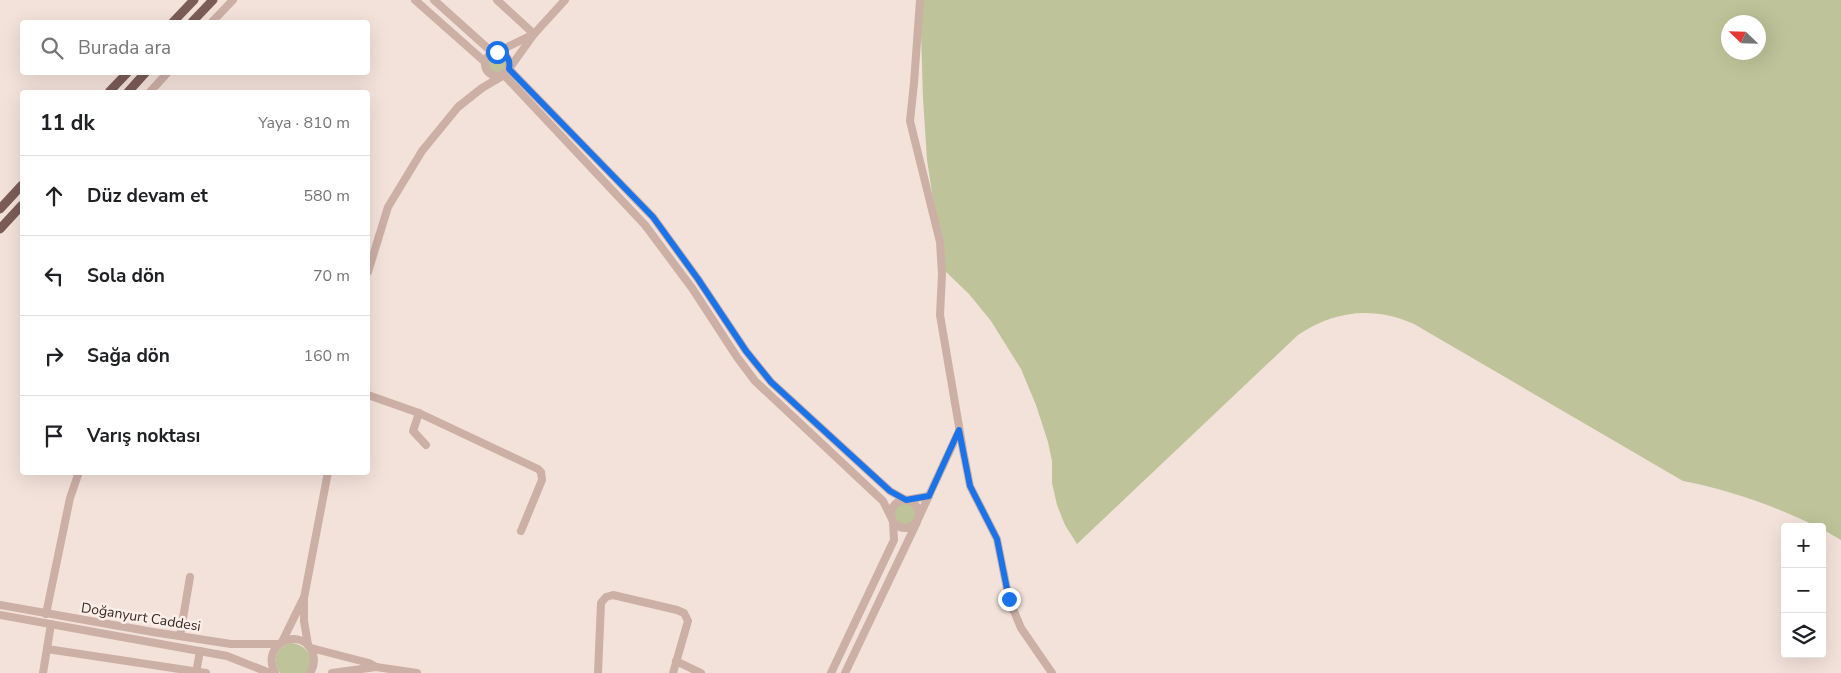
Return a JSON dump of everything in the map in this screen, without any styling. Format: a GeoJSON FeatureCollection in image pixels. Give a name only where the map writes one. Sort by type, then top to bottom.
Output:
{"type":"FeatureCollection","features":[{"type":"Feature","properties":{"kind":"main road"},"geometry":{"type":"LineString","coordinates":[[175,20],[194,0]]}},
{"type":"Feature","properties":{"kind":"main road"},"geometry":{"type":"LineString","coordinates":[[194,20],[212,0]]}},
{"type":"Feature","properties":{"kind":"main road"},"geometry":{"type":"LineString","coordinates":[[111,90],[125,75]]}},
{"type":"Feature","properties":{"kind":"main road"},"geometry":{"type":"LineString","coordinates":[[130,90],[143,75]]}},
{"type":"Feature","properties":{"kind":"main road"},"geometry":{"type":"LineString","coordinates":[[0,209],[20,188]]}},
{"type":"Feature","properties":{"kind":"main road"},"geometry":{"type":"LineString","coordinates":[[0,229],[20,207]]}},
{"type":"Feature","properties":{"kind":"street"},"geometry":{"type":"LineString","coordinates":[[214,20],[233,0]]}},
{"type":"Feature","properties":{"kind":"street"},"geometry":{"type":"LineString","coordinates":[[415,0],[485,64],[488,73],[492,76],[500,76],[506,72],[534,34],[565,0]]}},
{"type":"Feature","properties":{"kind":"street"},"geometry":{"type":"LineString","coordinates":[[370,266],[388,207],[422,151],[458,107],[506,72],[510,65],[507,57],[501,52],[495,52],[434,0]]}},
{"type":"Feature","properties":{"kind":"street"},"geometry":{"type":"LineString","coordinates":[[497,0],[534,34]]}},
{"type":"Feature","properties":{"kind":"street"},"geometry":{"type":"LineString","coordinates":[[920,0],[910,120],[940,242],[942,274],[940,315],[959,430],[970,486],[997,539],[1009,599],[1021,628],[1052,673]]}},
{"type":"Feature","properties":{"kind":"street"},"geometry":{"type":"LineString","coordinates":[[482,88],[486,58],[534,34]]}},
{"type":"Feature","properties":{"kind":"street"},"geometry":{"type":"LineString","coordinates":[[506,72],[653,217],[698,279],[746,351],[771,382],[890,491],[916,505],[919,513],[918,520],[914,525],[905,528],[896,525],[883,501],[755,381],[692,288],[645,225],[506,72]]}},
{"type":"Feature","properties":{"kind":"street"},"geometry":{"type":"LineString","coordinates":[[152,90],[165,75]]}},
{"type":"Feature","properties":{"kind":"street"},"geometry":{"type":"LineString","coordinates":[[370,396],[419,413],[534,466],[540,472],[542,480],[521,531]]}},
{"type":"Feature","properties":{"kind":"street"},"geometry":{"type":"LineString","coordinates":[[419,413],[412,431],[426,445]]}},
{"type":"Feature","properties":{"kind":"street"},"geometry":{"type":"LineString","coordinates":[[845,673],[959,430]]}},
{"type":"Feature","properties":{"kind":"street"},"geometry":{"type":"LineString","coordinates":[[46,614],[70,498],[78,475]]}},
{"type":"Feature","properties":{"kind":"street"},"geometry":{"type":"LineString","coordinates":[[310,673],[314,661],[304,621],[304,598],[327,475]]}},
{"type":"Feature","properties":{"kind":"street"},"geometry":{"type":"LineString","coordinates":[[831,673],[894,540],[891,512],[895,505],[906,500],[929,496]]}},
{"type":"Feature","properties":{"kind":"street"},"geometry":{"type":"LineString","coordinates":[[180,636],[190,577]]}},
{"type":"Feature","properties":{"kind":"street"},"geometry":{"type":"LineString","coordinates":[[598,673],[601,603],[609,595],[684,613],[688,620],[673,673]]}},
{"type":"Feature","properties":{"kind":"street"},"geometry":{"type":"LineString","coordinates":[[275,673],[271,660],[273,651],[280,643],[304,598]]}},
{"type":"Feature","properties":{"kind":"street","name":"Doğanyurt Caddesi"},"geometry":{"type":"LineString","coordinates":[[0,605],[231,644],[280,643],[296,639],[309,646],[369,663],[376,670]]}},
{"type":"Feature","properties":{"kind":"street","name":"Doğanyurt Caddesi"},"geometry":{"type":"LineString","coordinates":[[0,615],[227,656],[270,673]]}},
{"type":"Feature","properties":{"kind":"street"},"geometry":{"type":"LineString","coordinates":[[43,673],[51,624]]}},
{"type":"Feature","properties":{"kind":"street"},"geometry":{"type":"LineString","coordinates":[[47,649],[206,673]]}},
{"type":"Feature","properties":{"kind":"street"},"geometry":{"type":"LineString","coordinates":[[196,672],[200,651]]}},
{"type":"Feature","properties":{"kind":"street"},"geometry":{"type":"LineString","coordinates":[[676,661],[701,673]]}},
{"type":"Feature","properties":{"kind":"street"},"geometry":{"type":"LineString","coordinates":[[332,673],[376,670],[417,673]]}},
{"type":"Feature","properties":{"kind":"green space"},"geometry":{"type":"Polygon","coordinates":[[[920,0],[1841,0],[1841,540],[1826,531],[1826,523],[1809,523],[1735,494],[1683,481],[1414,324],[1384,315],[1355,313],[1326,320],[1298,335],[1077,544],[1065,525],[1057,505],[1052,483],[1052,461],[1048,442],[1036,405],[1021,369],[991,321],[969,294],[944,270],[927,160],[920,0]]]}},
{"type":"Feature","properties":{"kind":"green space"},"geometry":{"type":"Polygon","coordinates":[[[498,54],[505,57],[508,64],[505,71],[498,74],[491,71],[488,64],[491,57],[498,54]]]}},
{"type":"Feature","properties":{"kind":"green space"},"geometry":{"type":"Polygon","coordinates":[[[905,503],[913,506],[916,514],[913,522],[905,525],[897,522],[894,514],[897,506],[905,503]]]}},
{"type":"Feature","properties":{"kind":"green space"},"geometry":{"type":"Polygon","coordinates":[[[291,643],[302,647],[309,654],[310,663],[306,673],[280,673],[277,668],[276,655],[282,648],[291,643]]]}},
{"type":"Feature","properties":{"kind":"route"},"geometry":{"type":"LineString","coordinates":[[497,52],[501,52],[507,57],[510,65],[509,69],[653,217],[698,279],[755,364],[771,382],[890,491],[906,500],[929,496],[959,430],[970,486],[997,539],[1009,599]]}}]}
